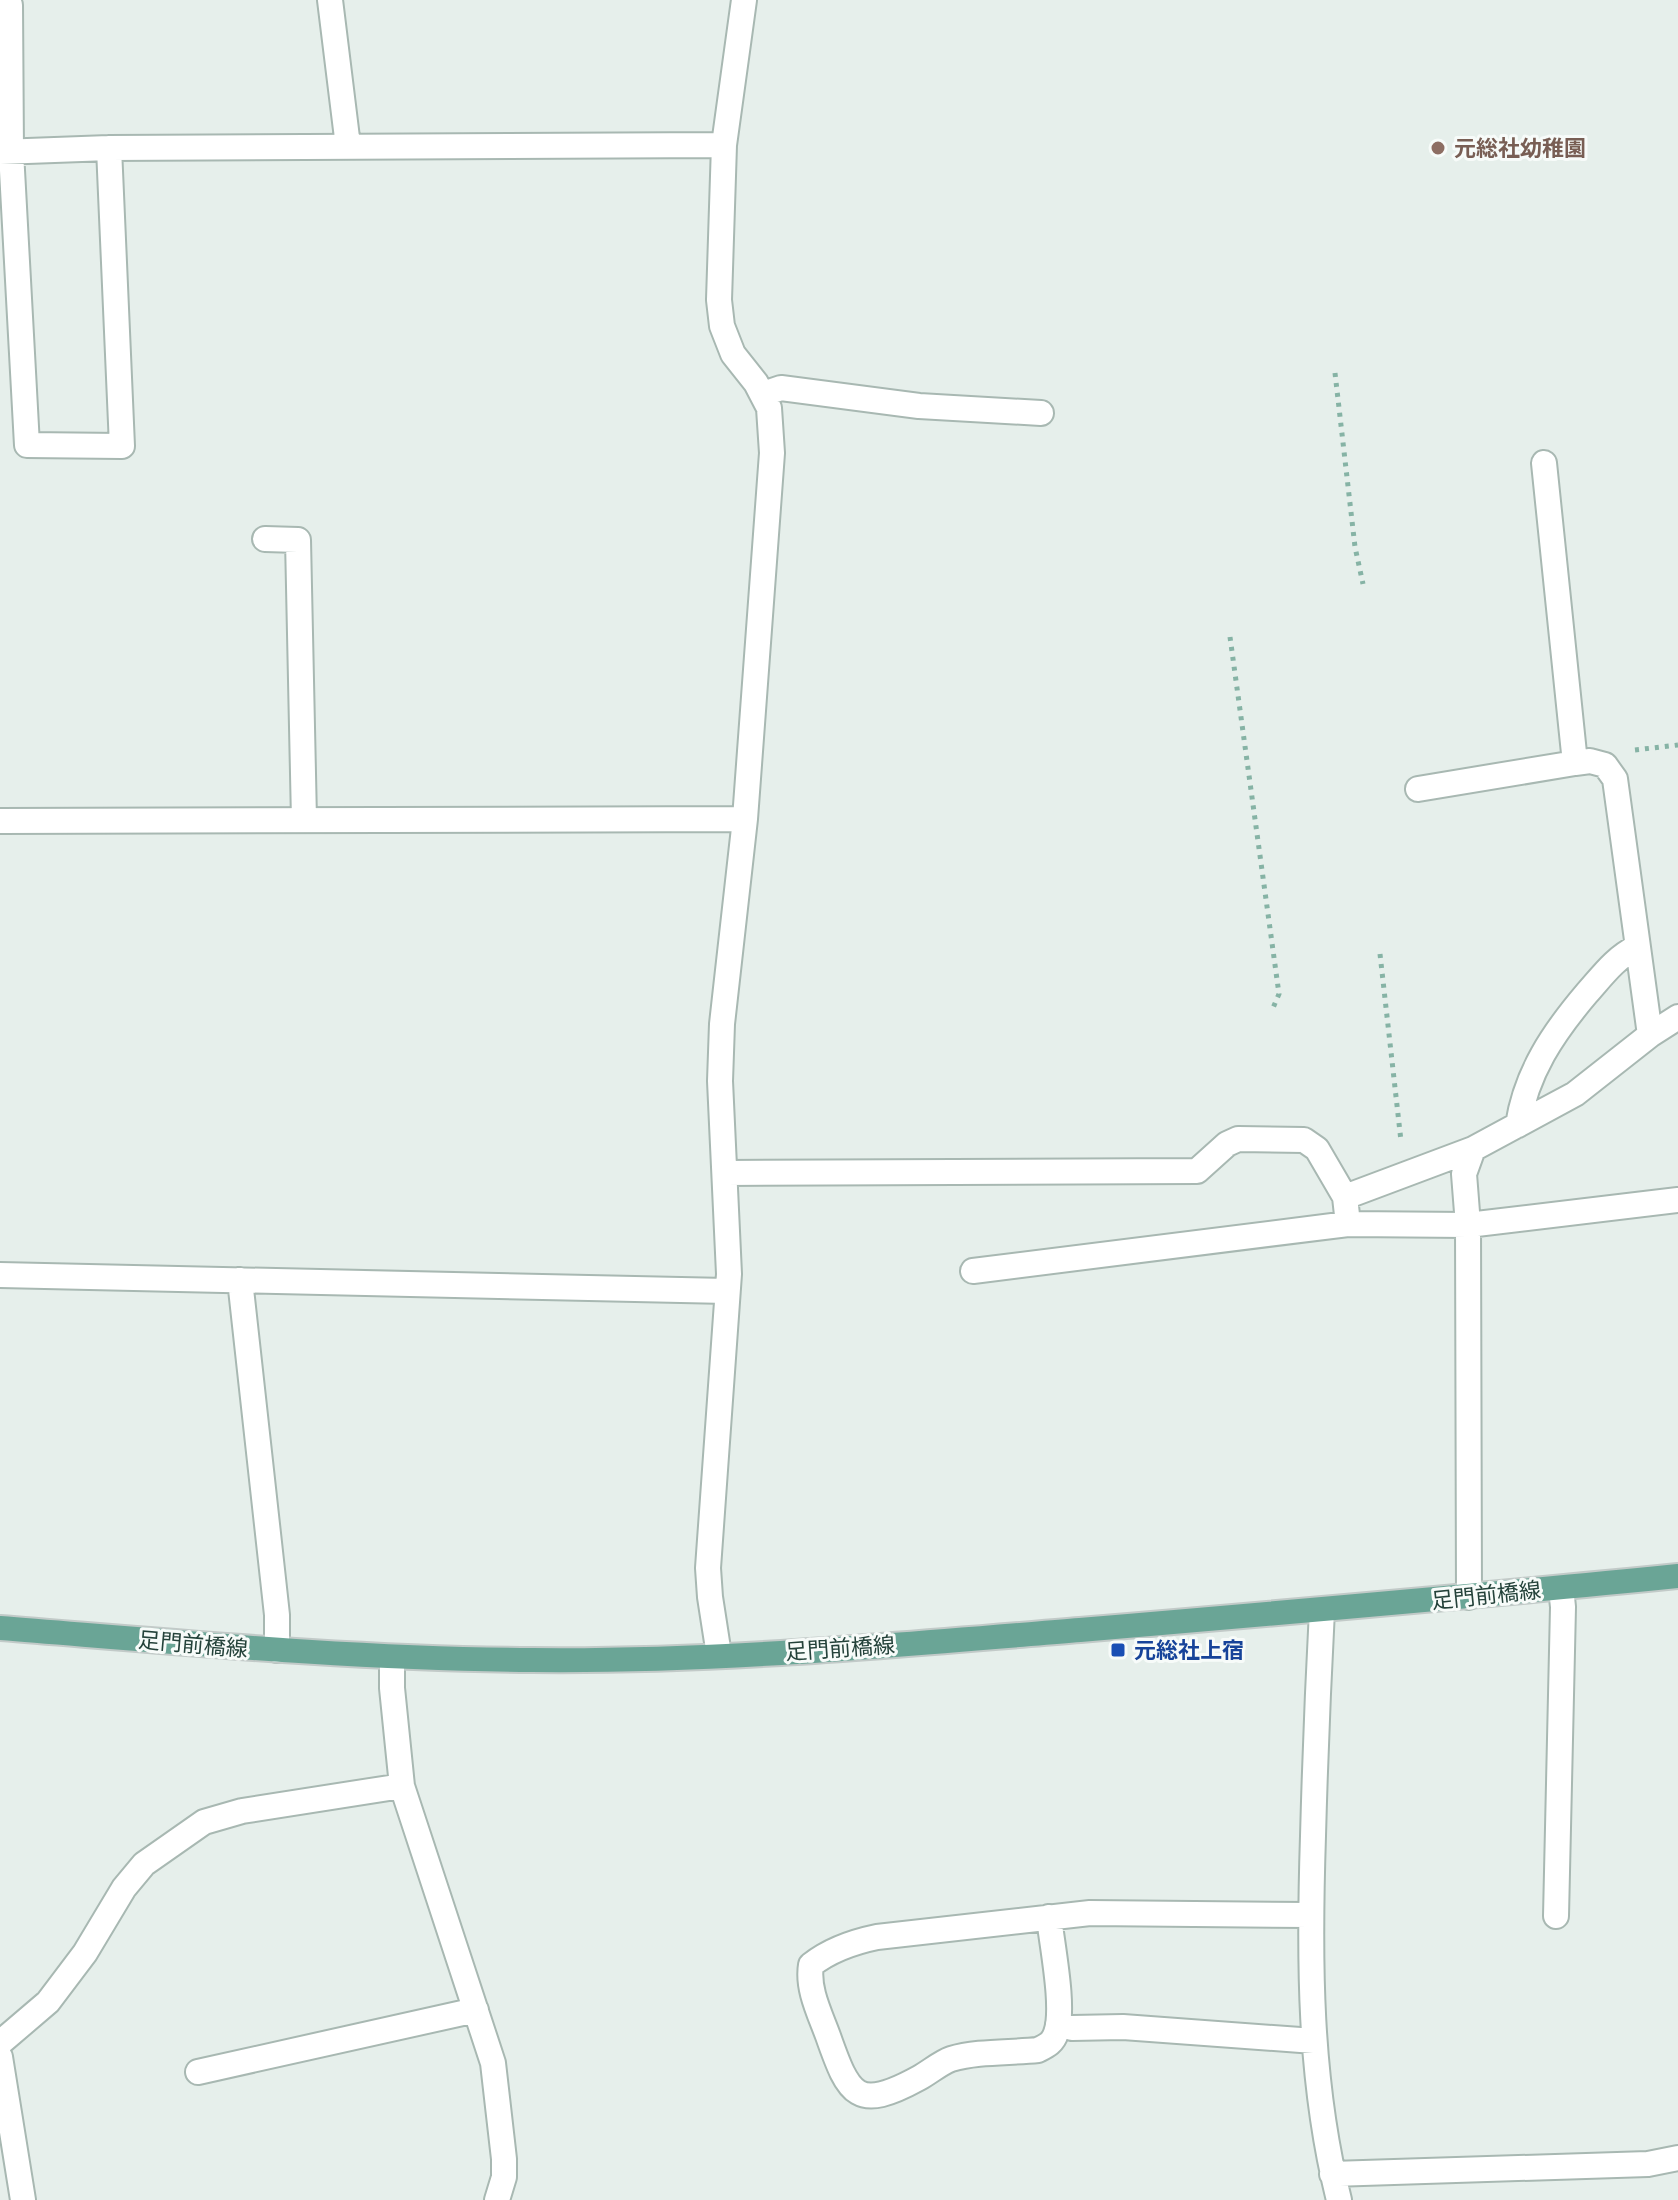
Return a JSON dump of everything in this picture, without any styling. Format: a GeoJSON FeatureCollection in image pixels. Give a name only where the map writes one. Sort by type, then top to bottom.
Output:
{"type":"FeatureCollection","features":[{"type":"Feature","properties":{"kind":"main road","name":"足門前橋線"},"geometry":{"type":"LineString","coordinates":[[0,1628],[392,1657],[545,1660],[719,1655],[942,1642],[1678,1576]]}},
{"type":"Feature","properties":{"kind":"street"},"geometry":{"type":"LineString","coordinates":[[330,0],[348,146]]}},
{"type":"Feature","properties":{"kind":"street"},"geometry":{"type":"LineString","coordinates":[[719,1655],[708,1568],[727,1291],[720,1081],[722,1024],[745,819],[772,453],[769,408],[763,394],[733,354],[722,326],[719,300],[724,145],[744,0]]}},
{"type":"Feature","properties":{"kind":"street"},"geometry":{"type":"LineString","coordinates":[[10,5],[6,152],[27,445],[122,446],[109,148]]}},
{"type":"Feature","properties":{"kind":"street"},"geometry":{"type":"LineString","coordinates":[[6,152],[109,148],[724,145]]}},
{"type":"Feature","properties":{"kind":"street"},"geometry":{"type":"LineString","coordinates":[[763,394],[781,388],[919,406],[1041,413]]}},
{"type":"Feature","properties":{"kind":"street"},"geometry":{"type":"LineString","coordinates":[[1544,463],[1575,763]]}},
{"type":"Feature","properties":{"kind":"street"},"geometry":{"type":"LineString","coordinates":[[265,539],[298,540],[304,820]]}},
{"type":"Feature","properties":{"kind":"street"},"geometry":{"type":"LineString","coordinates":[[1418,789],[1590,761],[1605,765],[1615,779],[1650,1035]]}},
{"type":"Feature","properties":{"kind":"street"},"geometry":{"type":"LineString","coordinates":[[0,821],[745,819]]}},
{"type":"Feature","properties":{"kind":"street"},"geometry":{"type":"LineString","coordinates":[[1518,1125],[1522,1100],[1544,1048],[1617,957],[1637,947]]}},
{"type":"Feature","properties":{"kind":"street"},"geometry":{"type":"LineString","coordinates":[[1345,1197],[1473,1149],[1518,1125],[1575,1094],[1678,1017]]}},
{"type":"Feature","properties":{"kind":"street"},"geometry":{"type":"LineString","coordinates":[[725,1173],[1197,1171],[1227,1144],[1238,1139],[1304,1140],[1317,1149],[1345,1197],[1348,1224]]}},
{"type":"Feature","properties":{"kind":"street"},"geometry":{"type":"LineString","coordinates":[[1469,1597],[1468,1225],[1464,1174],[1473,1149]]}},
{"type":"Feature","properties":{"kind":"street"},"geometry":{"type":"LineString","coordinates":[[973,1271],[1348,1224],[1468,1225],[1678,1200]]}},
{"type":"Feature","properties":{"kind":"street"},"geometry":{"type":"LineString","coordinates":[[0,1275],[727,1291]]}},
{"type":"Feature","properties":{"kind":"street"},"geometry":{"type":"LineString","coordinates":[[240,1280],[277,1615],[277,1650]]}},
{"type":"Feature","properties":{"kind":"street"},"geometry":{"type":"LineString","coordinates":[[1556,1916],[1561,1588]]}},
{"type":"Feature","properties":{"kind":"street"},"geometry":{"type":"LineString","coordinates":[[1322,1610],[1310,1915],[1314,2041],[1323,2126],[1339,2200]]}},
{"type":"Feature","properties":{"kind":"street"},"geometry":{"type":"LineString","coordinates":[[392,1657],[402,1786],[493,2063],[504,2177],[497,2200]]}},
{"type":"Feature","properties":{"kind":"street"},"geometry":{"type":"LineString","coordinates":[[0,2043],[48,2002],[85,1953],[124,1888],[144,1864],[204,1822],[242,1811],[402,1786]]}},
{"type":"Feature","properties":{"kind":"street"},"geometry":{"type":"LineString","coordinates":[[1049,1917],[1060,2016],[1056,2036],[1049,2044],[1038,2050],[949,2060],[895,2089],[872,2096],[860,2095],[849,2086],[840,2071],[809,1975],[811,1965],[823,1956],[860,1941],[1049,1917],[1123,1911],[1310,1915]]}},
{"type":"Feature","properties":{"kind":"street"},"geometry":{"type":"LineString","coordinates":[[198,2072],[476,2010]]}},
{"type":"Feature","properties":{"kind":"street"},"geometry":{"type":"LineString","coordinates":[[1058,2024],[1072,2028],[1123,2027],[1314,2041]]}},
{"type":"Feature","properties":{"kind":"street"},"geometry":{"type":"LineString","coordinates":[[0,2057],[23,2200]]}},
{"type":"Feature","properties":{"kind":"street"},"geometry":{"type":"LineString","coordinates":[[1332,2174],[1648,2164],[1678,2158]]}},
{"type":"Feature","properties":{"kind":"path"},"geometry":{"type":"LineString","coordinates":[[1335,373],[1355,547],[1363,584]]}},
{"type":"Feature","properties":{"kind":"path"},"geometry":{"type":"LineString","coordinates":[[1230,637],[1279,994],[1273,1008]]}},
{"type":"Feature","properties":{"kind":"path"},"geometry":{"type":"LineString","coordinates":[[1380,954],[1401,1143],[1410,1173]]}},
{"type":"Feature","properties":{"kind":"place","name":"元総社幼稚園"},"geometry":{"type":"Point","coordinates":[1438,148]}},
{"type":"Feature","properties":{"kind":"place","name":"元総社上宿"},"geometry":{"type":"Point","coordinates":[1118,1650]}}]}
